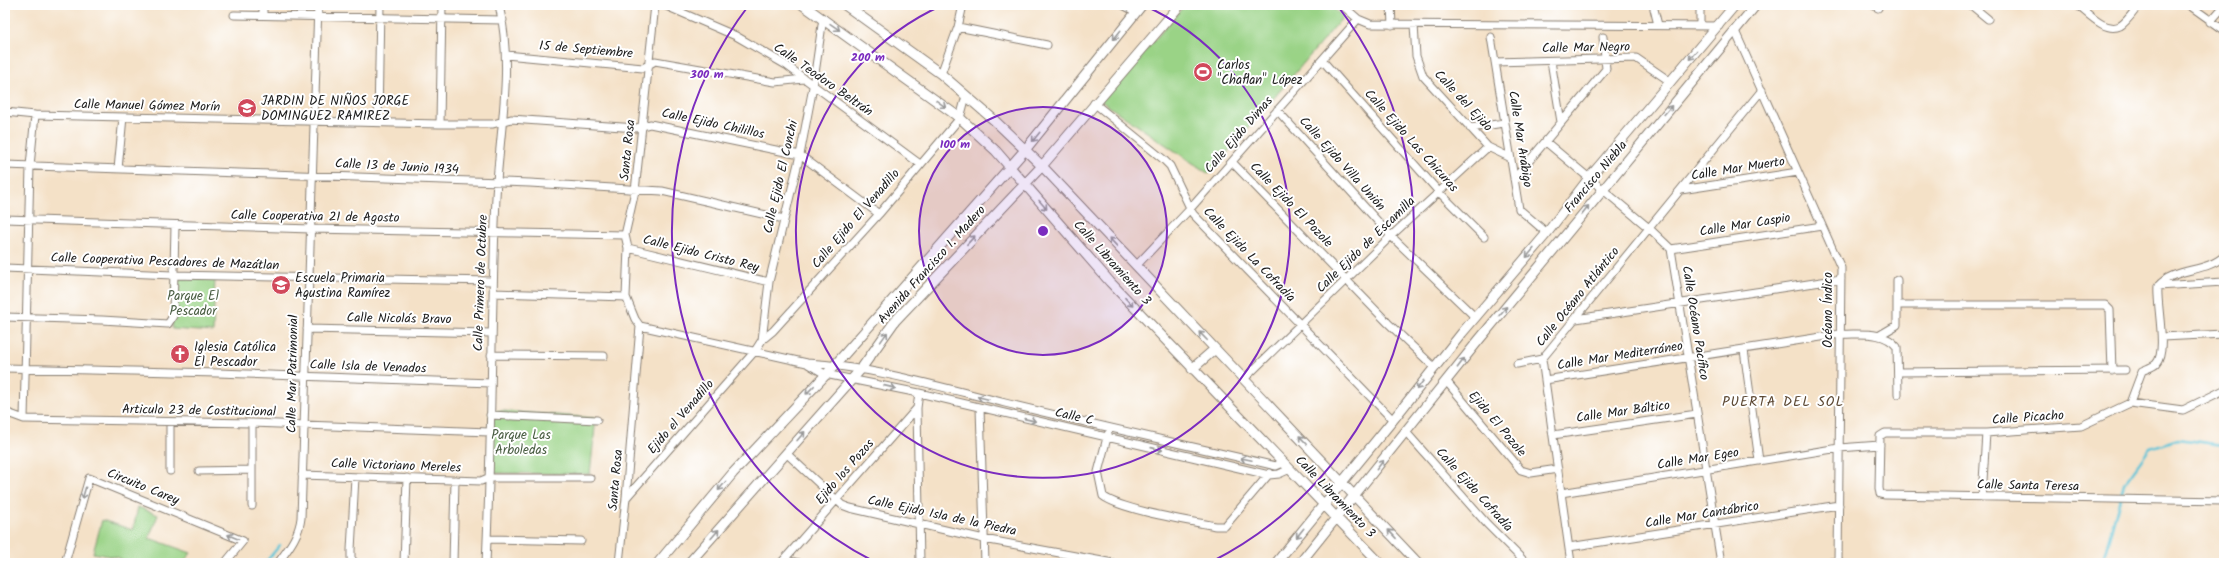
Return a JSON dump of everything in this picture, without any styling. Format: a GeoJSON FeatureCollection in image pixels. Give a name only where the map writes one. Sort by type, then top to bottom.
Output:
{"type":"FeatureCollection","features":[{"type":"Feature","properties":{"kind":"street"},"geometry":{"type":"LineString","coordinates":[[263,5],[263,15]]}},
{"type":"Feature","properties":{"kind":"street","name":"Calle Mar Patrimonial"},"geometry":{"type":"LineString","coordinates":[[278,563],[294,542],[300,528],[305,425],[308,278],[318,5]]}},
{"type":"Feature","properties":{"kind":"street"},"geometry":{"type":"LineString","coordinates":[[378,122],[380,5]]}},
{"type":"Feature","properties":{"kind":"street"},"geometry":{"type":"LineString","coordinates":[[440,124],[442,5]]}},
{"type":"Feature","properties":{"kind":"street","name":"Calle Primero de Octubre"},"geometry":{"type":"LineString","coordinates":[[486,563],[493,281],[497,184],[506,55],[503,20],[499,5]]}},
{"type":"Feature","properties":{"kind":"street","name":"Santa Rosa"},"geometry":{"type":"LineString","coordinates":[[626,296],[628,248],[625,235],[635,191],[655,5]]}},
{"type":"Feature","properties":{"kind":"street","name":"Calle Teodoro Beltrán"},"geometry":{"type":"LineString","coordinates":[[664,5],[736,36],[786,65],[813,87],[920,164]]}},
{"type":"Feature","properties":{"kind":"street","name":"Calle Libramiento 3"},"geometry":{"type":"LineString","coordinates":[[804,5],[960,118],[1010,167],[1110,282],[1192,369],[1324,503],[1380,563]]}},
{"type":"Feature","properties":{"kind":"street","name":"Calle Libramiento 3"},"geometry":{"type":"LineString","coordinates":[[845,5],[941,74],[1042,166],[1343,482],[1418,563]]}},
{"type":"Feature","properties":{"kind":"street"},"geometry":{"type":"LineString","coordinates":[[941,74],[958,27],[963,5]]}},
{"type":"Feature","properties":{"kind":"street","name":"Avenida Francisco I. Madero"},"geometry":{"type":"LineString","coordinates":[[689,563],[852,378],[861,370],[896,321],[1024,183],[1042,166],[1180,5]]}},
{"type":"Feature","properties":{"kind":"street"},"geometry":{"type":"LineString","coordinates":[[1342,5],[1358,19],[1370,24],[1719,26]]}},
{"type":"Feature","properties":{"kind":"street"},"geometry":{"type":"LineString","coordinates":[[1391,5],[1392,25]]}},
{"type":"Feature","properties":{"kind":"street"},"geometry":{"type":"LineString","coordinates":[[1653,5],[1658,25]]}},
{"type":"Feature","properties":{"kind":"street"},"geometry":{"type":"LineString","coordinates":[[1700,5],[1700,26]]}},
{"type":"Feature","properties":{"kind":"street","name":"Francisco Niebla"},"geometry":{"type":"LineString","coordinates":[[1276,563],[1393,420],[1474,317],[1547,233],[1589,178],[1719,26],[1735,5]]}},
{"type":"Feature","properties":{"kind":"street","name":"Francisco Niebla"},"geometry":{"type":"LineString","coordinates":[[1300,563],[1356,496],[1478,341],[1602,189],[1756,5]]}},
{"type":"Feature","properties":{"kind":"street"},"geometry":{"type":"LineString","coordinates":[[1971,5],[1988,19]]}},
{"type":"Feature","properties":{"kind":"street"},"geometry":{"type":"LineString","coordinates":[[2078,5],[2104,26],[2110,28],[2120,26],[2139,5]]}},
{"type":"Feature","properties":{"kind":"street"},"geometry":{"type":"LineString","coordinates":[[2189,5],[2210,22],[2224,30]]}},
{"type":"Feature","properties":{"kind":"street"},"geometry":{"type":"LineString","coordinates":[[2210,22],[2224,6]]}},
{"type":"Feature","properties":{"kind":"street","name":"Avenida Francisco I. Madero"},"geometry":{"type":"LineString","coordinates":[[658,563],[733,473],[835,365],[1025,150],[1132,7]]}},
{"type":"Feature","properties":{"kind":"street"},"geometry":{"type":"LineString","coordinates":[[234,15],[503,20]]}},
{"type":"Feature","properties":{"kind":"street","name":"Calle Ejido El Conchi"},"geometry":{"type":"LineString","coordinates":[[762,340],[769,282],[800,154],[813,87],[823,18]]}},
{"type":"Feature","properties":{"kind":"street","name":"Calle Ejido Dimas"},"geometry":{"type":"LineString","coordinates":[[1136,266],[1190,209],[1358,19]]}},
{"type":"Feature","properties":{"kind":"street","name":"Calle del Ejido"},"geometry":{"type":"LineString","coordinates":[[1414,25],[1416,56],[1423,76],[1488,147],[1509,157]]}},
{"type":"Feature","properties":{"kind":"street"},"geometry":{"type":"LineString","coordinates":[[958,27],[1047,45]]}},
{"type":"Feature","properties":{"kind":"street","name":"Océano Índico"},"geometry":{"type":"LineString","coordinates":[[1735,31],[1841,268],[1838,562]]}},
{"type":"Feature","properties":{"kind":"street"},"geometry":{"type":"LineString","coordinates":[[1514,179],[1606,69],[1603,36]]}},
{"type":"Feature","properties":{"kind":"street","name":"Calle Mar Arábigo"},"geometry":{"type":"LineString","coordinates":[[1491,37],[1509,157],[1519,209],[1547,233]]}},
{"type":"Feature","properties":{"kind":"street","name":"15 de Septiembre"},"geometry":{"type":"LineString","coordinates":[[506,55],[643,68],[655,61],[775,82],[804,79]]}},
{"type":"Feature","properties":{"kind":"street","name":"Calle Mar Negro"},"geometry":{"type":"LineString","coordinates":[[1495,62],[1636,58],[1671,82]]}},
{"type":"Feature","properties":{"kind":"street","name":"Calle Ejido Las Chicuras"},"geometry":{"type":"LineString","coordinates":[[1322,60],[1439,192],[1484,237]]}},
{"type":"Feature","properties":{"kind":"street"},"geometry":{"type":"LineString","coordinates":[[1551,61],[1561,122]]}},
{"type":"Feature","properties":{"kind":"street","name":"Calle Océano Atlántico"},"geometry":{"type":"LineString","coordinates":[[1571,563],[1542,360],[1762,90]]}},
{"type":"Feature","properties":{"kind":"street","name":"Calle Ejido El Venadillo"},"geometry":{"type":"LineString","coordinates":[[755,351],[762,340],[773,331],[879,214],[960,118],[966,96]]}},
{"type":"Feature","properties":{"kind":"street","name":"Calle Ejido La Cofradía"},"geometry":{"type":"LineString","coordinates":[[1094,104],[1155,151],[1170,166],[1190,209],[1393,420]]}},
{"type":"Feature","properties":{"kind":"street","name":"Calle Ejido Villa Unión"},"geometry":{"type":"LineString","coordinates":[[1277,110],[1391,236],[1474,317]]}},
{"type":"Feature","properties":{"kind":"street","name":"Calle Manuel Gómez Morín"},"geometry":{"type":"LineString","coordinates":[[8,112],[35,115],[440,124],[492,124],[511,120],[636,128],[642,126]]}},
{"type":"Feature","properties":{"kind":"street"},"geometry":{"type":"LineString","coordinates":[[24,419],[29,269],[30,166],[35,115]]}},
{"type":"Feature","properties":{"kind":"street"},"geometry":{"type":"LineString","coordinates":[[118,169],[123,117]]}},
{"type":"Feature","properties":{"kind":"street"},"geometry":{"type":"LineString","coordinates":[[1470,128],[1504,123]]}},
{"type":"Feature","properties":{"kind":"street","name":"Calle Ejido Chilillos"},"geometry":{"type":"LineString","coordinates":[[642,126],[650,124],[800,154],[879,214]]}},
{"type":"Feature","properties":{"kind":"street"},"geometry":{"type":"LineString","coordinates":[[1546,142],[1650,229],[1670,249]]}},
{"type":"Feature","properties":{"kind":"street","name":"Calle Ejido de Escamilla"},"geometry":{"type":"LineString","coordinates":[[1244,379],[1391,236],[1488,147]]}},
{"type":"Feature","properties":{"kind":"street","name":"Calle Ejido El Pozole"},"geometry":{"type":"LineString","coordinates":[[1232,162],[1346,280],[1434,367]]}},
{"type":"Feature","properties":{"kind":"street","name":"Calle 13 de Junio 1934"},"geometry":{"type":"LineString","coordinates":[[5,166],[312,175],[497,184],[530,183],[669,193],[784,219]]}},
{"type":"Feature","properties":{"kind":"street","name":"Calle Mar Muerto"},"geometry":{"type":"LineString","coordinates":[[1681,190],[1798,172]]}},
{"type":"Feature","properties":{"kind":"street","name":"Calle Cooperativa 21 de Agosto"},"geometry":{"type":"LineString","coordinates":[[5,219],[117,221],[175,225],[310,229],[625,235]]}},
{"type":"Feature","properties":{"kind":"street"},"geometry":{"type":"LineString","coordinates":[[5,318],[102,320],[168,324],[173,316],[175,225]]}},
{"type":"Feature","properties":{"kind":"street","name":"Calle Mar Caspio"},"geometry":{"type":"LineString","coordinates":[[1670,249],[1822,226]]}},
{"type":"Feature","properties":{"kind":"street","name":"Calle Ejido Cristo Rey"},"geometry":{"type":"LineString","coordinates":[[628,248],[769,282]]}},
{"type":"Feature","properties":{"kind":"street","name":"Calle Océano Pacífico"},"geometry":{"type":"LineString","coordinates":[[1670,249],[1680,302],[1721,563]]}},
{"type":"Feature","properties":{"kind":"street"},"geometry":{"type":"LineString","coordinates":[[2224,256],[2217,263],[2165,278],[2158,286],[2157,297],[2162,337],[2158,359],[2156,364],[2142,371],[2130,403],[2183,410],[2224,390]]}},
{"type":"Feature","properties":{"kind":"street","name":"Calle Cooperativa Pescadores de Mazátlan"},"geometry":{"type":"LineString","coordinates":[[5,268],[173,275],[493,281]]}},
{"type":"Feature","properties":{"kind":"street"},"geometry":{"type":"LineString","coordinates":[[1576,318],[1841,279]]}},
{"type":"Feature","properties":{"kind":"street"},"geometry":{"type":"LineString","coordinates":[[1897,280],[1897,325],[1880,335],[1897,347],[1898,394]]}},
{"type":"Feature","properties":{"kind":"street"},"geometry":{"type":"LineString","coordinates":[[2158,286],[2224,282]]}},
{"type":"Feature","properties":{"kind":"street"},"geometry":{"type":"LineString","coordinates":[[493,293],[626,296],[635,319],[640,326],[807,363],[825,374]]}},
{"type":"Feature","properties":{"kind":"street"},"geometry":{"type":"LineString","coordinates":[[1897,305],[2105,305],[2110,310],[2112,371]]}},
{"type":"Feature","properties":{"kind":"street","name":"Santa Rosa"},"geometry":{"type":"LineString","coordinates":[[619,563],[626,498],[640,326]]}},
{"type":"Feature","properties":{"kind":"street","name":"Calle Nicolás Bravo"},"geometry":{"type":"LineString","coordinates":[[307,329],[491,333]]}},
{"type":"Feature","properties":{"kind":"street","name":"Calle Mar Mediterráneo"},"geometry":{"type":"LineString","coordinates":[[1545,380],[1840,334],[1880,335]]}},
{"type":"Feature","properties":{"kind":"street"},"geometry":{"type":"LineString","coordinates":[[2162,337],[2224,334]]}},
{"type":"Feature","properties":{"kind":"street"},"geometry":{"type":"LineString","coordinates":[[1192,369],[1215,349]]}},
{"type":"Feature","properties":{"kind":"street"},"geometry":{"type":"LineString","coordinates":[[1744,350],[1759,461]]}},
{"type":"Feature","properties":{"kind":"street","name":"Ejido el Venadillo"},"geometry":{"type":"LineString","coordinates":[[626,498],[755,351]]}},
{"type":"Feature","properties":{"kind":"street"},"geometry":{"type":"LineString","coordinates":[[491,355],[604,356]]}},
{"type":"Feature","properties":{"kind":"street"},"geometry":{"type":"LineString","coordinates":[[1517,364],[1542,360]]}},
{"type":"Feature","properties":{"kind":"street","name":"Calle C"},"geometry":{"type":"LineString","coordinates":[[807,363],[835,365],[861,370],[1276,466],[1287,466]]}},
{"type":"Feature","properties":{"kind":"street","name":"Calle Isla de Venados"},"geometry":{"type":"LineString","coordinates":[[5,368],[491,383]]}},
{"type":"Feature","properties":{"kind":"street"},"geometry":{"type":"LineString","coordinates":[[1898,372],[2125,370]]}},
{"type":"Feature","properties":{"kind":"street","name":"Calle C"},"geometry":{"type":"LineString","coordinates":[[825,374],[852,378],[919,393],[1269,475],[1279,474],[1287,466]]}},
{"type":"Feature","properties":{"kind":"street","name":"Ejido El Pozole"},"geometry":{"type":"LineString","coordinates":[[1447,382],[1521,470],[1531,473],[1558,469]]}},
{"type":"Feature","properties":{"kind":"street"},"geometry":{"type":"LineString","coordinates":[[919,393],[920,563]]}},
{"type":"Feature","properties":{"kind":"street"},"geometry":{"type":"LineString","coordinates":[[1005,403],[1005,414]]}},
{"type":"Feature","properties":{"kind":"street","name":"Calle Picacho"},"geometry":{"type":"LineString","coordinates":[[1880,446],[1880,436],[1885,433],[1986,433],[2081,426],[2130,403]]}},
{"type":"Feature","properties":{"kind":"street","name":"Ejido los Pozos"},"geometry":{"type":"LineString","coordinates":[[783,561],[836,499],[918,408]]}},
{"type":"Feature","properties":{"kind":"street"},"geometry":{"type":"LineString","coordinates":[[980,408],[985,563]]}},
{"type":"Feature","properties":{"kind":"street","name":"Articulo 23 de Costitucional"},"geometry":{"type":"LineString","coordinates":[[5,412],[24,419],[252,423],[490,432]]}},
{"type":"Feature","properties":{"kind":"street","name":"Calle Mar Báltico"},"geometry":{"type":"LineString","coordinates":[[1553,435],[1697,414]]}},
{"type":"Feature","properties":{"kind":"street"},"geometry":{"type":"LineString","coordinates":[[490,415],[597,420]]}},
{"type":"Feature","properties":{"kind":"street"},"geometry":{"type":"LineString","coordinates":[[170,422],[170,471]]}},
{"type":"Feature","properties":{"kind":"street"},"geometry":{"type":"LineString","coordinates":[[252,423],[252,506]]}},
{"type":"Feature","properties":{"kind":"street"},"geometry":{"type":"LineString","coordinates":[[1110,428],[1098,472],[1102,496],[1109,501],[1140,510],[1216,526],[1225,526],[1269,475],[1272,465]]}},
{"type":"Feature","properties":{"kind":"street","name":"Calle Ejido Cofradía"},"geometry":{"type":"LineString","coordinates":[[1406,432],[1487,524],[1526,563]]}},
{"type":"Feature","properties":{"kind":"street"},"geometry":{"type":"LineString","coordinates":[[1982,497],[1986,433]]}},
{"type":"Feature","properties":{"kind":"street","name":"Calle Mar Egeo"},"geometry":{"type":"LineString","coordinates":[[1561,493],[1839,448],[1880,446]]}},
{"type":"Feature","properties":{"kind":"street","name":"Calle Santa Teresa"},"geometry":{"type":"LineString","coordinates":[[1880,446],[1880,494],[2224,501]]}},
{"type":"Feature","properties":{"kind":"street","name":"Calle Ejido Isla de la Piedra"},"geometry":{"type":"LineString","coordinates":[[786,453],[842,505],[850,508],[984,539],[1113,563]]}},
{"type":"Feature","properties":{"kind":"street"},"geometry":{"type":"LineString","coordinates":[[199,470],[252,470]]}},
{"type":"Feature","properties":{"kind":"street","name":"Calle Victoriano Mereles"},"geometry":{"type":"LineString","coordinates":[[302,475],[481,481],[488,478],[590,478]]}},
{"type":"Feature","properties":{"kind":"street"},"geometry":{"type":"LineString","coordinates":[[353,561],[355,477]]}},
{"type":"Feature","properties":{"kind":"street","name":"Circuito Carey"},"geometry":{"type":"LineString","coordinates":[[65,563],[89,478],[243,541],[225,563]]}},
{"type":"Feature","properties":{"kind":"street"},"geometry":{"type":"LineString","coordinates":[[404,563],[406,478]]}},
{"type":"Feature","properties":{"kind":"street"},"geometry":{"type":"LineString","coordinates":[[453,563],[455,480]]}},
{"type":"Feature","properties":{"kind":"street","name":"Calle Mar Cantábrico"},"geometry":{"type":"LineString","coordinates":[[1569,548],[1839,505]]}},
{"type":"Feature","properties":{"kind":"street"},"geometry":{"type":"LineString","coordinates":[[487,539],[581,541]]}},
{"type":"Feature","properties":{"kind":"street"},"geometry":{"type":"LineString","coordinates":[[783,561],[799,563]]}},
{"type":"Feature","properties":{"kind":"street"},"geometry":{"type":"LineString","coordinates":[[1825,563],[1838,562]]}},
{"type":"Feature","properties":{"kind":"green space"},"geometry":{"type":"Polygon","coordinates":[[[1185,5],[1330,5],[1343,17],[1209,174],[1101,101],[1185,5]]]}},
{"type":"Feature","properties":{"kind":"green space","name":"Parque El Pescador"},"geometry":{"type":"Polygon","coordinates":[[[173,278],[215,278],[213,332],[172,329],[173,278]]]}},
{"type":"Feature","properties":{"kind":"green space","name":"Parque Las Arboledas"},"geometry":{"type":"Polygon","coordinates":[[[490,410],[596,418],[590,474],[488,473],[490,410]]]}},
{"type":"Feature","properties":{"kind":"green space"},"geometry":{"type":"Polygon","coordinates":[[[138,507],[158,515],[149,538],[191,553],[183,563],[148,563],[138,561],[137,563],[120,563],[120,558],[93,553],[102,520],[133,530],[138,507]]]}},
{"type":"Feature","properties":{"kind":"waterway"},"geometry":{"type":"LineString","coordinates":[[2102,563],[2124,484],[2150,448],[2178,439],[2224,445]]}},
{"type":"Feature","properties":{"kind":"waterway"},"geometry":{"type":"LineString","coordinates":[[265,563],[280,545]]}},
{"type":"Feature","properties":{"kind":"place","name":"Carlos \"Chaflan\" López"},"geometry":{"type":"Point","coordinates":[1203,72]}},
{"type":"Feature","properties":{"kind":"place","name":"JARDIN DE NIÑOS JORGE DOMINGUEZ RAMIREZ"},"geometry":{"type":"Point","coordinates":[247,108]}},
{"type":"Feature","properties":{"kind":"place","name":"Escuela Primaria Agustina Ramírez"},"geometry":{"type":"Point","coordinates":[281,285]}},
{"type":"Feature","properties":{"kind":"place","name":"Iglesia Católica El Pescador"},"geometry":{"type":"Point","coordinates":[180,354]}},
{"type":"Feature","properties":{"kind":"district","name":"PUERTA DEL SOL"},"geometry":{"type":"Point","coordinates":[1783,402]}}]}
